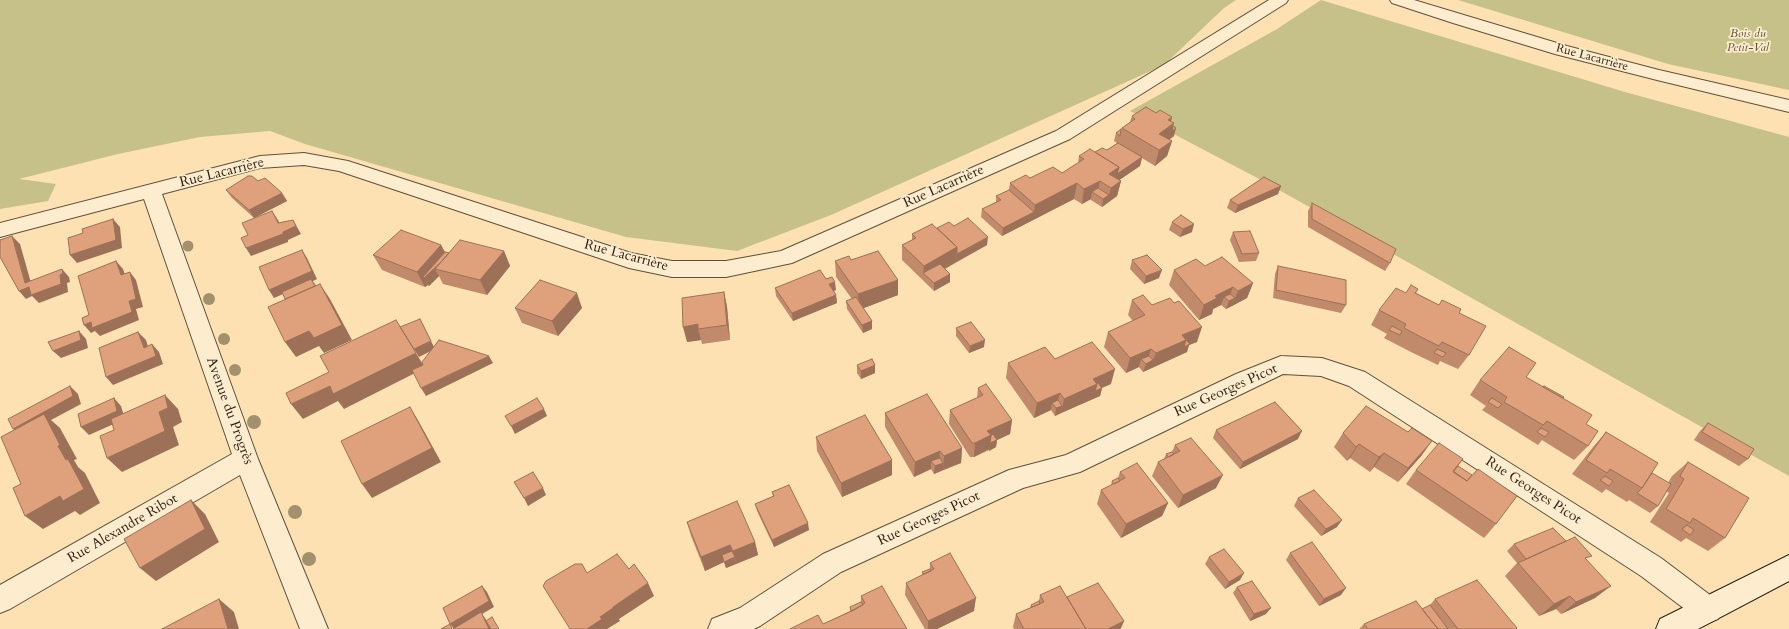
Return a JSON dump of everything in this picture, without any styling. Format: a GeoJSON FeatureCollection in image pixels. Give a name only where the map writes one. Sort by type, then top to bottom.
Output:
{"type":"FeatureCollection","features":[{"type":"Feature","properties":{"kind":"street","name":"Rue Lacarrière"},"geometry":{"type":"LineString","coordinates":[[0,230],[260,162],[304,159],[341,165],[629,260],[672,269],[726,269],[785,258],[1063,135],[1280,0]]}},
{"type":"Feature","properties":{"kind":"street","name":"Rue Lacarrière"},"geometry":{"type":"LineString","coordinates":[[1398,0],[1459,20],[1561,50],[1657,75],[1789,106]]}},
{"type":"Feature","properties":{"kind":"street","name":"Avenue du Progrès"},"geometry":{"type":"LineString","coordinates":[[151,191],[246,459],[314,629]]}},
{"type":"Feature","properties":{"kind":"street","name":"Rue Georges Picot"},"geometry":{"type":"LineString","coordinates":[[722,629],[750,617],[832,563],[1018,478],[1071,464],[1244,381],[1281,365],[1322,367],[1357,378],[1651,567],[1708,610]]}},
{"type":"Feature","properties":{"kind":"street","name":"Rue Alexandre Ribot"},"geometry":{"type":"LineString","coordinates":[[0,600],[246,459]]}},
{"type":"Feature","properties":{"kind":"street"},"geometry":{"type":"LineString","coordinates":[[1670,629],[1789,567]]}},
{"type":"Feature","properties":{"kind":"green space"},"geometry":{"type":"Polygon","coordinates":[[[0,0],[1236,0],[1224,8],[1164,65],[831,215],[737,251],[626,237],[305,144],[270,131],[200,137],[118,154],[19,179],[56,184],[48,201],[0,209],[0,0]]]}},
{"type":"Feature","properties":{"kind":"green space"},"geometry":{"type":"Polygon","coordinates":[[[1321,0],[1625,92],[1789,137],[1789,476],[1263,181],[1130,111],[1277,29],[1321,0]]]}},
{"type":"Feature","properties":{"kind":"green space","name":"Bois du Petit-Val"},"geometry":{"type":"Polygon","coordinates":[[[1458,0],[1789,0],[1789,90],[1668,64],[1458,0]]]}},
{"type":"Feature","properties":{"kind":"building"},"geometry":{"type":"Polygon","coordinates":[[[1146,107],[1156,113],[1160,110],[1172,117],[1168,120],[1174,123],[1159,134],[1172,141],[1159,150],[1122,128],[1135,119],[1132,116],[1146,107]]]}},
{"type":"Feature","properties":{"kind":"building"},"geometry":{"type":"Polygon","coordinates":[[[1121,129],[1120,136],[1116,133],[1121,129]]]}},
{"type":"Feature","properties":{"kind":"building"},"geometry":{"type":"Polygon","coordinates":[[[1118,143],[1142,157],[1117,174],[1119,167],[1095,152],[1102,148],[1107,150],[1118,143]]]}},
{"type":"Feature","properties":{"kind":"building"},"geometry":{"type":"Polygon","coordinates":[[[1090,149],[1119,167],[1109,174],[1121,181],[1111,188],[1100,181],[1084,189],[1077,183],[1035,205],[1010,183],[1026,175],[1030,178],[1053,167],[1062,173],[1084,159],[1079,156],[1090,149]]]}},
{"type":"Feature","properties":{"kind":"building"},"geometry":{"type":"Polygon","coordinates":[[[248,176],[252,176],[258,181],[265,178],[282,193],[249,210],[226,190],[248,176]]]}},
{"type":"Feature","properties":{"kind":"building"},"geometry":{"type":"Polygon","coordinates":[[[1264,177],[1281,186],[1238,205],[1230,200],[1264,177]]]}},
{"type":"Feature","properties":{"kind":"building"},"geometry":{"type":"Polygon","coordinates":[[[1098,188],[1109,195],[1103,199],[1092,192],[1098,188]]]}},
{"type":"Feature","properties":{"kind":"building"},"geometry":{"type":"Polygon","coordinates":[[[1009,190],[1034,212],[1003,228],[982,209],[1001,200],[996,196],[1009,190]]]}},
{"type":"Feature","properties":{"kind":"building"},"geometry":{"type":"Polygon","coordinates":[[[1312,203],[1396,249],[1390,263],[1312,219],[1312,203]]]}},
{"type":"Feature","properties":{"kind":"building"},"geometry":{"type":"Polygon","coordinates":[[[272,211],[278,223],[293,220],[296,226],[283,232],[283,234],[246,248],[241,238],[248,235],[242,223],[272,211]]]}},
{"type":"Feature","properties":{"kind":"building"},"geometry":{"type":"Polygon","coordinates":[[[1181,215],[1194,224],[1183,229],[1172,222],[1181,215]]]}},
{"type":"Feature","properties":{"kind":"building"},"geometry":{"type":"Polygon","coordinates":[[[968,218],[988,237],[957,254],[957,247],[937,228],[949,222],[954,226],[968,218]]]}},
{"type":"Feature","properties":{"kind":"building"},"geometry":{"type":"Polygon","coordinates":[[[113,219],[116,240],[70,255],[68,238],[83,233],[82,229],[113,219]]]}},
{"type":"Feature","properties":{"kind":"building"},"geometry":{"type":"Polygon","coordinates":[[[932,224],[957,247],[924,266],[902,245],[916,238],[912,234],[932,224]]]}},
{"type":"Feature","properties":{"kind":"building"},"geometry":{"type":"Polygon","coordinates":[[[401,230],[441,245],[417,272],[373,255],[401,230]]]}},
{"type":"Feature","properties":{"kind":"building"},"geometry":{"type":"Polygon","coordinates":[[[1250,231],[1259,253],[1242,254],[1233,232],[1250,231]]]}},
{"type":"Feature","properties":{"kind":"building"},"geometry":{"type":"Polygon","coordinates":[[[12,236],[25,283],[62,269],[63,273],[60,275],[61,284],[31,295],[29,287],[19,291],[0,257],[0,240],[12,236]]]}},
{"type":"Feature","properties":{"kind":"building"},"geometry":{"type":"Polygon","coordinates":[[[460,240],[504,251],[480,280],[435,269],[460,240]]]}},
{"type":"Feature","properties":{"kind":"building"},"geometry":{"type":"Polygon","coordinates":[[[302,250],[312,271],[269,290],[259,267],[302,250]]]}},
{"type":"Feature","properties":{"kind":"building"},"geometry":{"type":"Polygon","coordinates":[[[878,251],[898,280],[858,294],[835,261],[849,256],[851,260],[878,251]]]}},
{"type":"Feature","properties":{"kind":"building"},"geometry":{"type":"Polygon","coordinates":[[[445,252],[449,253],[424,278],[423,277],[445,252]]]}},
{"type":"Feature","properties":{"kind":"building"},"geometry":{"type":"Polygon","coordinates":[[[1147,255],[1162,270],[1146,276],[1132,260],[1147,255]]]}},
{"type":"Feature","properties":{"kind":"building"},"geometry":{"type":"Polygon","coordinates":[[[1222,257],[1253,283],[1238,291],[1233,287],[1215,296],[1217,298],[1204,305],[1174,270],[1196,259],[1205,266],[1222,257]]]}},
{"type":"Feature","properties":{"kind":"building"},"geometry":{"type":"Polygon","coordinates":[[[116,261],[121,275],[130,272],[136,299],[129,301],[132,312],[92,328],[91,322],[84,325],[82,318],[89,315],[78,276],[116,261]]]}},
{"type":"Feature","properties":{"kind":"building"},"geometry":{"type":"Polygon","coordinates":[[[940,264],[950,274],[934,283],[923,273],[940,264]]]}},
{"type":"Feature","properties":{"kind":"building"},"geometry":{"type":"Polygon","coordinates":[[[1278,266],[1346,280],[1346,305],[1276,290],[1278,266]]]}},
{"type":"Feature","properties":{"kind":"building"},"geometry":{"type":"Polygon","coordinates":[[[820,270],[826,279],[832,277],[835,282],[829,284],[836,295],[792,313],[775,288],[820,270]]]}},
{"type":"Feature","properties":{"kind":"building"},"geometry":{"type":"Polygon","coordinates":[[[311,279],[315,286],[285,299],[282,292],[311,279]]]}},
{"type":"Feature","properties":{"kind":"building"},"geometry":{"type":"Polygon","coordinates":[[[540,280],[577,293],[552,321],[515,308],[540,280]]]}},
{"type":"Feature","properties":{"kind":"building"},"geometry":{"type":"Polygon","coordinates":[[[320,284],[342,325],[314,338],[309,331],[285,342],[268,307],[320,284]]]}},
{"type":"Feature","properties":{"kind":"building"},"geometry":{"type":"Polygon","coordinates":[[[1411,285],[1418,289],[1415,293],[1439,305],[1442,300],[1461,309],[1459,313],[1486,326],[1469,355],[1442,342],[1439,346],[1421,337],[1404,328],[1406,324],[1379,310],[1396,288],[1406,293],[1411,285]]]}},
{"type":"Feature","properties":{"kind":"building"},"geometry":{"type":"Polygon","coordinates":[[[724,292],[727,325],[698,329],[698,324],[683,327],[682,298],[724,292]]]}},
{"type":"Feature","properties":{"kind":"building"},"geometry":{"type":"Polygon","coordinates":[[[1230,294],[1235,298],[1229,301],[1224,297],[1230,294]]]}},
{"type":"Feature","properties":{"kind":"building"},"geometry":{"type":"Polygon","coordinates":[[[1143,295],[1152,305],[1170,298],[1174,303],[1179,301],[1202,327],[1182,335],[1186,340],[1156,353],[1151,349],[1130,358],[1108,332],[1145,315],[1132,300],[1143,295]]]}},
{"type":"Feature","properties":{"kind":"building"},"geometry":{"type":"Polygon","coordinates":[[[856,297],[872,321],[862,325],[846,301],[856,297]]]}},
{"type":"Feature","properties":{"kind":"building"},"geometry":{"type":"Polygon","coordinates":[[[420,319],[431,341],[414,349],[400,327],[420,319]]]}},
{"type":"Feature","properties":{"kind":"building"},"geometry":{"type":"Polygon","coordinates":[[[396,320],[416,353],[333,394],[330,386],[291,404],[286,393],[329,372],[320,356],[396,320]]]}},
{"type":"Feature","properties":{"kind":"building"},"geometry":{"type":"Polygon","coordinates":[[[971,322],[985,340],[970,346],[956,328],[971,322]]]}},
{"type":"Feature","properties":{"kind":"building"},"geometry":{"type":"Polygon","coordinates":[[[1392,326],[1402,331],[1400,335],[1389,330],[1392,326]]]}},
{"type":"Feature","properties":{"kind":"building"},"geometry":{"type":"Polygon","coordinates":[[[79,331],[81,340],[53,351],[48,342],[79,331]]]}},
{"type":"Feature","properties":{"kind":"building"},"geometry":{"type":"Polygon","coordinates":[[[138,332],[144,348],[152,344],[156,356],[106,377],[99,348],[138,332]]]}},
{"type":"Feature","properties":{"kind":"building"},"geometry":{"type":"Polygon","coordinates":[[[439,340],[489,356],[421,388],[412,370],[423,365],[422,362],[439,340]]]}},
{"type":"Feature","properties":{"kind":"building"},"geometry":{"type":"Polygon","coordinates":[[[1186,340],[1190,344],[1184,347],[1186,340]]]}},
{"type":"Feature","properties":{"kind":"building"},"geometry":{"type":"Polygon","coordinates":[[[1092,342],[1115,369],[1093,379],[1097,384],[1064,399],[1060,393],[1037,403],[1008,363],[1045,347],[1055,359],[1092,342]]]}},
{"type":"Feature","properties":{"kind":"building"},"geometry":{"type":"Polygon","coordinates":[[[1509,347],[1536,363],[1526,377],[1592,415],[1586,424],[1598,431],[1588,446],[1547,421],[1543,425],[1504,402],[1507,397],[1480,380],[1509,347]]]}},
{"type":"Feature","properties":{"kind":"building"},"geometry":{"type":"Polygon","coordinates":[[[1437,349],[1446,353],[1443,357],[1434,353],[1437,349]]]}},
{"type":"Feature","properties":{"kind":"building"},"geometry":{"type":"Polygon","coordinates":[[[1149,356],[1153,360],[1146,364],[1141,359],[1149,356]]]}},
{"type":"Feature","properties":{"kind":"building"},"geometry":{"type":"Polygon","coordinates":[[[872,359],[875,365],[861,371],[857,365],[872,359]]]}},
{"type":"Feature","properties":{"kind":"building"},"geometry":{"type":"Polygon","coordinates":[[[1096,383],[1098,383],[1102,388],[1095,391],[1097,384],[1096,383]]]}},
{"type":"Feature","properties":{"kind":"building"},"geometry":{"type":"Polygon","coordinates":[[[986,384],[1012,420],[987,431],[991,435],[972,443],[950,410],[983,395],[978,388],[986,384]]]}},
{"type":"Feature","properties":{"kind":"building"},"geometry":{"type":"Polygon","coordinates":[[[70,386],[73,396],[13,429],[8,419],[70,386]]]}},
{"type":"Feature","properties":{"kind":"building"},"geometry":{"type":"Polygon","coordinates":[[[1544,386],[1564,397],[1563,398],[1543,387],[1544,386]]]}},
{"type":"Feature","properties":{"kind":"building"},"geometry":{"type":"Polygon","coordinates":[[[927,394],[962,448],[944,456],[940,451],[915,462],[885,413],[927,394]]]}},
{"type":"Feature","properties":{"kind":"building"},"geometry":{"type":"Polygon","coordinates":[[[165,395],[168,408],[159,412],[165,431],[107,458],[100,436],[114,430],[111,419],[165,395]]]}},
{"type":"Feature","properties":{"kind":"building"},"geometry":{"type":"Polygon","coordinates":[[[114,398],[117,411],[81,427],[78,414],[114,398]]]}},
{"type":"Feature","properties":{"kind":"building"},"geometry":{"type":"Polygon","coordinates":[[[537,398],[544,409],[511,426],[505,416],[537,398]]]}},
{"type":"Feature","properties":{"kind":"building"},"geometry":{"type":"Polygon","coordinates":[[[1492,398],[1502,404],[1498,408],[1488,402],[1492,398]]]}},
{"type":"Feature","properties":{"kind":"building"},"geometry":{"type":"Polygon","coordinates":[[[1058,400],[1062,406],[1056,408],[1052,403],[1058,400]]]}},
{"type":"Feature","properties":{"kind":"building"},"geometry":{"type":"Polygon","coordinates":[[[1275,402],[1302,431],[1243,462],[1216,430],[1275,402]]]}},
{"type":"Feature","properties":{"kind":"building"},"geometry":{"type":"Polygon","coordinates":[[[1366,406],[1408,432],[1412,428],[1432,441],[1408,468],[1384,453],[1379,457],[1359,444],[1356,447],[1343,433],[1366,406]]]}},
{"type":"Feature","properties":{"kind":"building"},"geometry":{"type":"Polygon","coordinates":[[[410,407],[432,448],[362,484],[341,441],[410,407]]]}},
{"type":"Feature","properties":{"kind":"building"},"geometry":{"type":"Polygon","coordinates":[[[44,414],[60,445],[58,446],[66,460],[68,459],[84,489],[63,501],[60,496],[25,516],[13,488],[21,484],[1,437],[44,414]]]}},
{"type":"Feature","properties":{"kind":"building"},"geometry":{"type":"Polygon","coordinates":[[[865,415],[892,460],[841,483],[816,437],[865,415]]]}},
{"type":"Feature","properties":{"kind":"building"},"geometry":{"type":"Polygon","coordinates":[[[1708,423],[1754,449],[1748,459],[1702,432],[1708,423]]]}},
{"type":"Feature","properties":{"kind":"building"},"geometry":{"type":"Polygon","coordinates":[[[1541,428],[1549,432],[1545,437],[1537,432],[1541,428]]]}},
{"type":"Feature","properties":{"kind":"building"},"geometry":{"type":"Polygon","coordinates":[[[1606,432],[1658,463],[1642,488],[1610,469],[1607,473],[1586,460],[1606,432]]]}},
{"type":"Feature","properties":{"kind":"building"},"geometry":{"type":"Polygon","coordinates":[[[993,434],[997,440],[990,443],[991,436],[993,434]]]}},
{"type":"Feature","properties":{"kind":"building"},"geometry":{"type":"Polygon","coordinates":[[[1191,438],[1223,475],[1183,495],[1158,462],[1180,451],[1175,445],[1191,438]]]}},
{"type":"Feature","properties":{"kind":"building"},"geometry":{"type":"Polygon","coordinates":[[[1439,443],[1463,459],[1453,471],[1467,481],[1478,469],[1517,496],[1496,524],[1416,470],[1439,443]]]}},
{"type":"Feature","properties":{"kind":"building"},"geometry":{"type":"Polygon","coordinates":[[[1172,452],[1174,454],[1169,457],[1166,454],[1172,452]]]}},
{"type":"Feature","properties":{"kind":"building"},"geometry":{"type":"Polygon","coordinates":[[[940,458],[943,463],[935,466],[931,461],[940,458]]]}},
{"type":"Feature","properties":{"kind":"building"},"geometry":{"type":"Polygon","coordinates":[[[1688,462],[1749,498],[1725,538],[1693,518],[1690,523],[1666,509],[1684,479],[1680,476],[1688,462]]]}},
{"type":"Feature","properties":{"kind":"building"},"geometry":{"type":"Polygon","coordinates":[[[1137,463],[1168,503],[1126,524],[1101,490],[1125,478],[1120,472],[1137,463]]]}},
{"type":"Feature","properties":{"kind":"building"},"geometry":{"type":"Polygon","coordinates":[[[1458,466],[1472,475],[1467,481],[1453,472],[1458,466]]]}},
{"type":"Feature","properties":{"kind":"building"},"geometry":{"type":"Polygon","coordinates":[[[533,472],[543,488],[524,498],[514,482],[533,472]]]}},
{"type":"Feature","properties":{"kind":"building"},"geometry":{"type":"Polygon","coordinates":[[[1652,473],[1671,484],[1658,506],[1637,493],[1652,473]]]}},
{"type":"Feature","properties":{"kind":"building"},"geometry":{"type":"Polygon","coordinates":[[[1605,476],[1613,481],[1609,486],[1600,480],[1605,476]]]}},
{"type":"Feature","properties":{"kind":"building"},"geometry":{"type":"Polygon","coordinates":[[[1118,478],[1120,481],[1114,484],[1112,481],[1118,478]]]}},
{"type":"Feature","properties":{"kind":"building"},"geometry":{"type":"Polygon","coordinates":[[[789,485],[808,523],[772,540],[755,504],[774,496],[772,492],[789,485]]]}},
{"type":"Feature","properties":{"kind":"building"},"geometry":{"type":"Polygon","coordinates":[[[1314,490],[1342,520],[1326,529],[1298,498],[1314,490]]]}},
{"type":"Feature","properties":{"kind":"building"},"geometry":{"type":"Polygon","coordinates":[[[191,500],[205,529],[140,568],[124,539],[191,500]]]}},
{"type":"Feature","properties":{"kind":"building"},"geometry":{"type":"Polygon","coordinates":[[[737,501],[755,542],[733,551],[730,545],[701,557],[687,522],[737,501]]]}},
{"type":"Feature","properties":{"kind":"building"},"geometry":{"type":"Polygon","coordinates":[[[1687,525],[1694,530],[1690,535],[1682,529],[1687,525]]]}},
{"type":"Feature","properties":{"kind":"building"},"geometry":{"type":"Polygon","coordinates":[[[1553,528],[1566,541],[1526,559],[1514,544],[1553,528]]]}},
{"type":"Feature","properties":{"kind":"building"},"geometry":{"type":"Polygon","coordinates":[[[1575,537],[1592,556],[1585,558],[1611,586],[1576,602],[1570,596],[1554,604],[1518,563],[1575,537]]]}},
{"type":"Feature","properties":{"kind":"building"},"geometry":{"type":"Polygon","coordinates":[[[1312,542],[1346,588],[1324,599],[1290,553],[1312,542]]]}},
{"type":"Feature","properties":{"kind":"building"},"geometry":{"type":"Polygon","coordinates":[[[1224,549],[1244,573],[1229,582],[1209,557],[1224,549]]]}},
{"type":"Feature","properties":{"kind":"building"},"geometry":{"type":"Polygon","coordinates":[[[732,551],[735,557],[724,562],[722,555],[732,551]]]}},
{"type":"Feature","properties":{"kind":"building"},"geometry":{"type":"Polygon","coordinates":[[[950,553],[976,598],[928,621],[906,583],[934,569],[930,563],[950,553]]]}},
{"type":"Feature","properties":{"kind":"building"},"geometry":{"type":"Polygon","coordinates":[[[617,554],[629,569],[634,564],[648,583],[613,607],[600,617],[602,619],[587,629],[570,629],[543,586],[546,581],[575,564],[582,564],[587,573],[617,554]]]}},
{"type":"Feature","properties":{"kind":"building"},"geometry":{"type":"Polygon","coordinates":[[[930,569],[931,571],[924,574],[922,572],[930,569]]]}},
{"type":"Feature","properties":{"kind":"building"},"geometry":{"type":"Polygon","coordinates":[[[1477,580],[1517,628],[1516,629],[1458,629],[1435,599],[1477,580]]]}},
{"type":"Feature","properties":{"kind":"building"},"geometry":{"type":"Polygon","coordinates":[[[1252,581],[1271,608],[1254,614],[1237,587],[1252,581]]]}},
{"type":"Feature","properties":{"kind":"building"},"geometry":{"type":"Polygon","coordinates":[[[1098,583],[1124,621],[1108,629],[1086,629],[1067,597],[1098,583]]]}},
{"type":"Feature","properties":{"kind":"building"},"geometry":{"type":"Polygon","coordinates":[[[482,586],[489,601],[450,624],[443,608],[482,586]]]}},
{"type":"Feature","properties":{"kind":"building"},"geometry":{"type":"Polygon","coordinates":[[[882,586],[907,629],[790,629],[818,615],[823,624],[854,610],[865,603],[861,596],[882,586]]]}},
{"type":"Feature","properties":{"kind":"building"},"geometry":{"type":"Polygon","coordinates":[[[1060,586],[1086,629],[1024,629],[1016,614],[1044,602],[1040,595],[1060,586]]]}},
{"type":"Feature","properties":{"kind":"building"},"geometry":{"type":"Polygon","coordinates":[[[219,599],[228,629],[162,629],[219,599]]]}},
{"type":"Feature","properties":{"kind":"building"},"geometry":{"type":"Polygon","coordinates":[[[1039,601],[1040,604],[1032,607],[1031,605],[1039,601]]]}},
{"type":"Feature","properties":{"kind":"building"},"geometry":{"type":"Polygon","coordinates":[[[1416,601],[1438,629],[1368,629],[1364,624],[1416,601]]]}},
{"type":"Feature","properties":{"kind":"building"},"geometry":{"type":"Polygon","coordinates":[[[861,602],[863,605],[851,611],[850,607],[861,602]]]}},
{"type":"Feature","properties":{"kind":"building"},"geometry":{"type":"Polygon","coordinates":[[[1430,605],[1448,629],[1438,629],[1422,609],[1430,605]]]}},
{"type":"Feature","properties":{"kind":"building"},"geometry":{"type":"Polygon","coordinates":[[[481,612],[489,629],[453,629],[481,612]]]}},
{"type":"Feature","properties":{"kind":"building"},"geometry":{"type":"Polygon","coordinates":[[[492,617],[499,629],[491,629],[486,621],[492,617]]]}},
{"type":"Feature","properties":{"kind":"building"},"geometry":{"type":"Polygon","coordinates":[[[450,624],[452,629],[441,629],[450,624]]]}}]}
